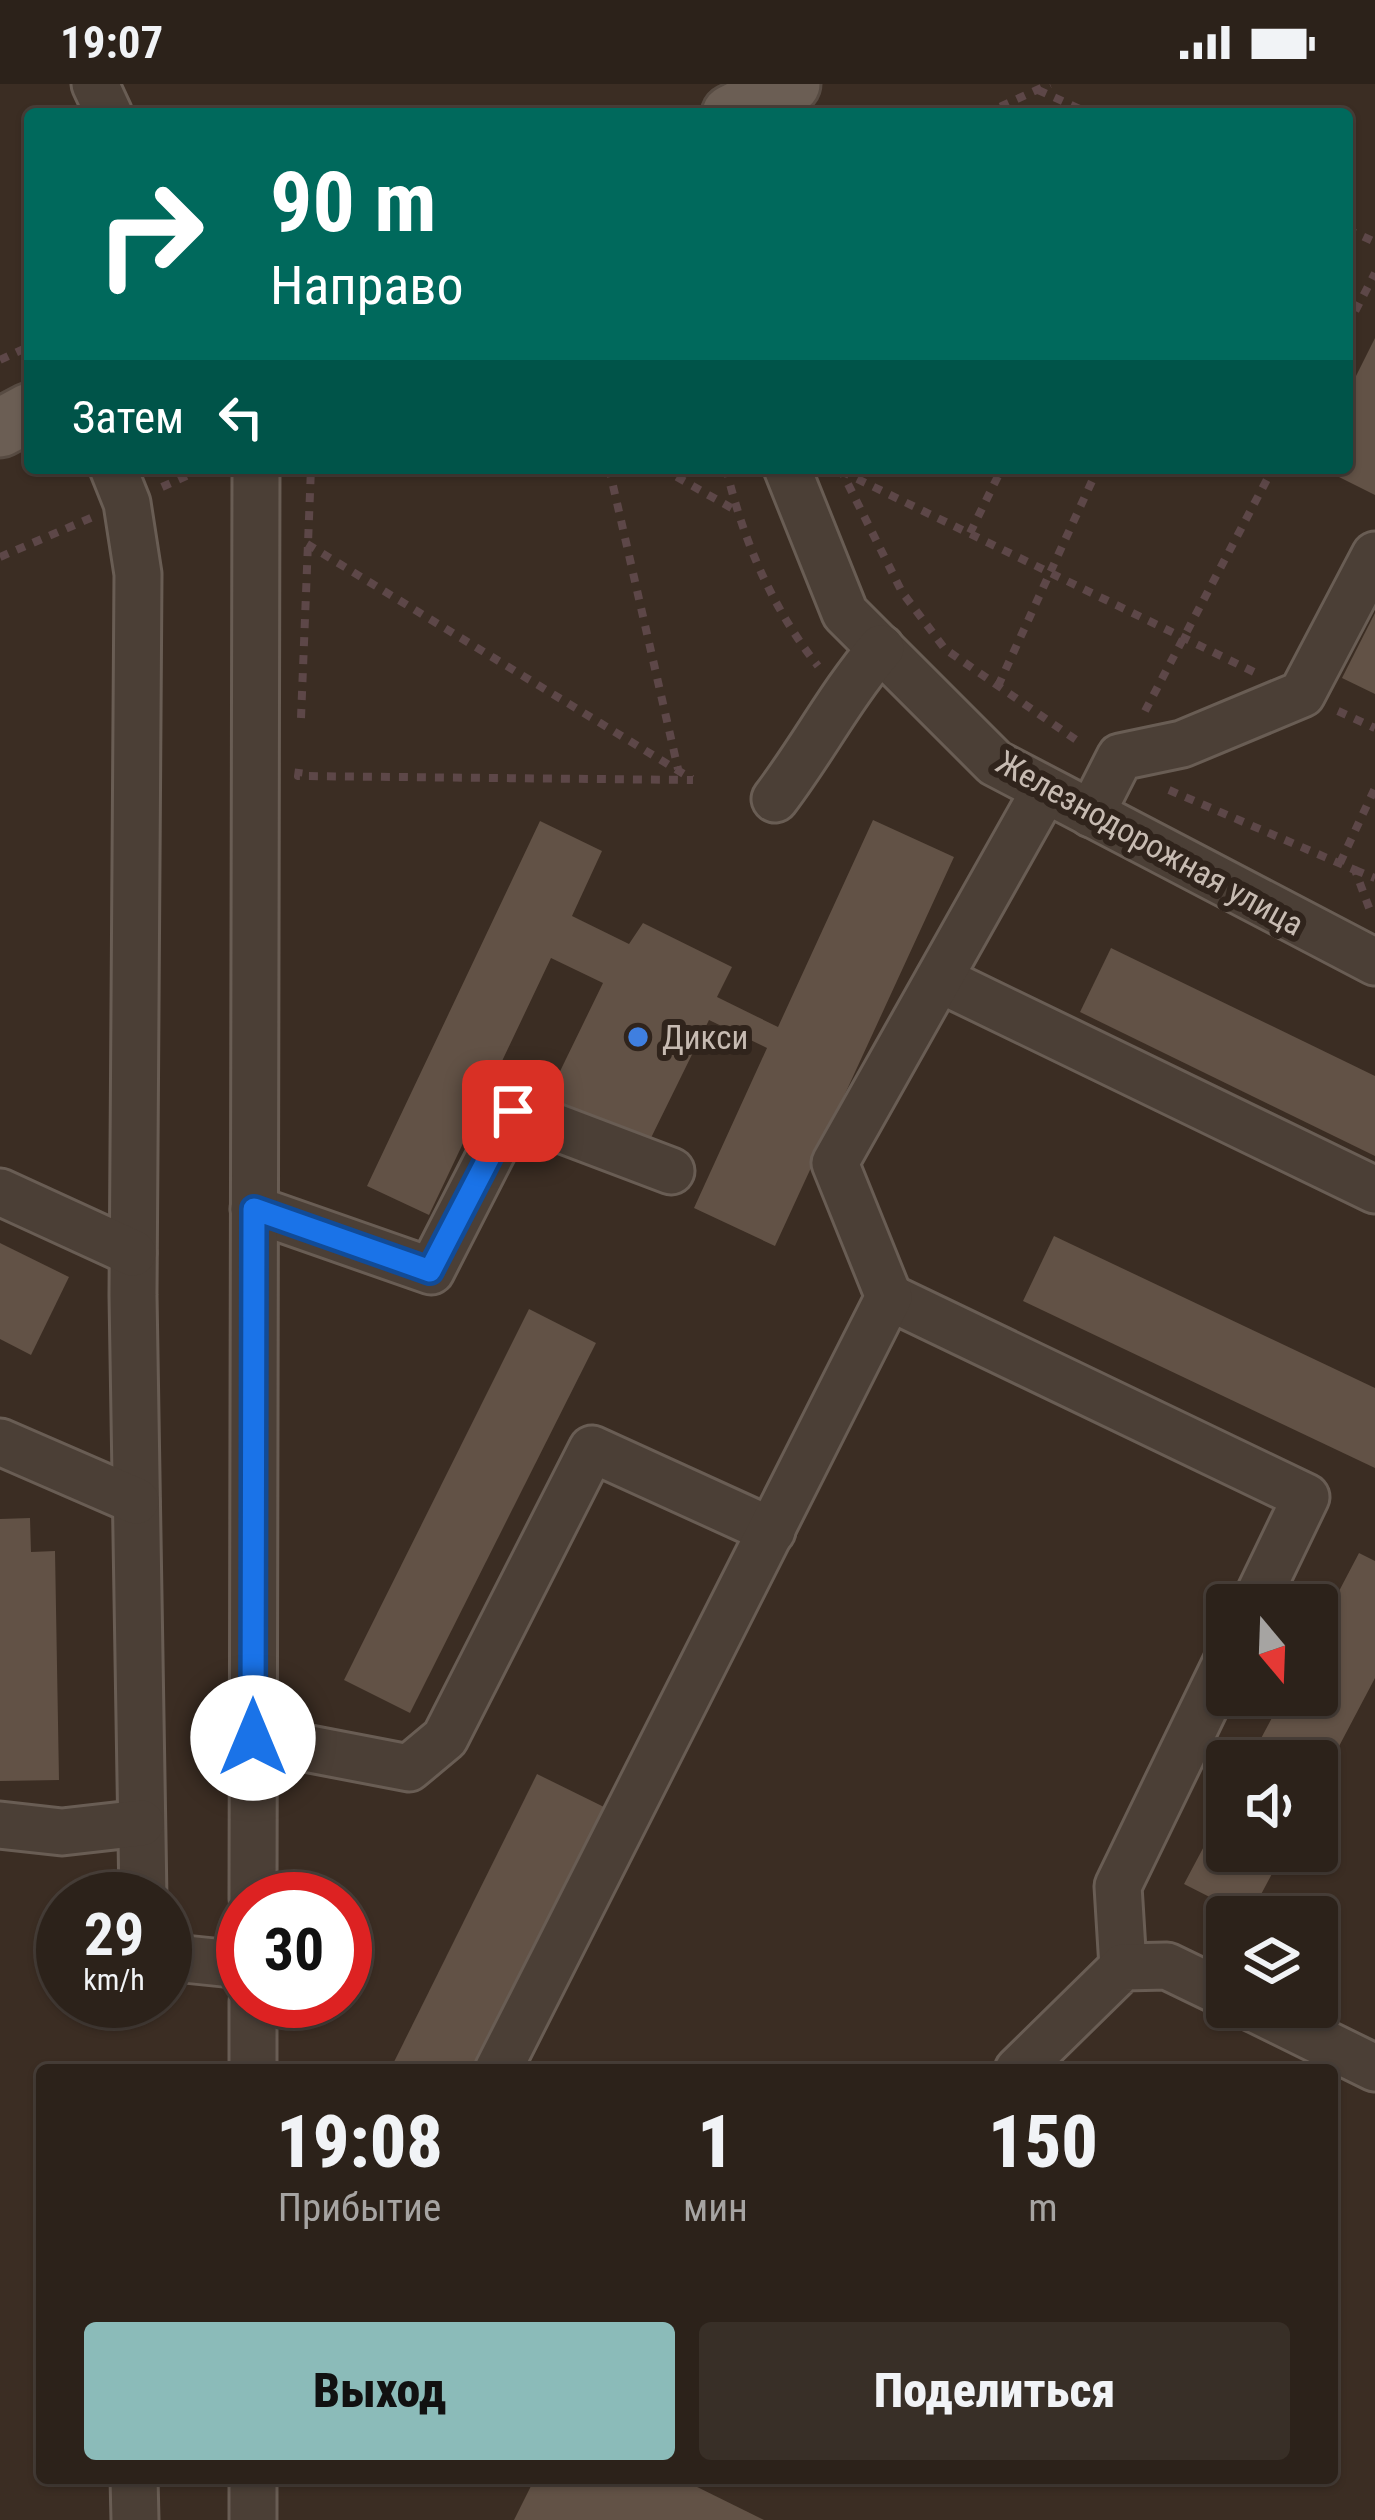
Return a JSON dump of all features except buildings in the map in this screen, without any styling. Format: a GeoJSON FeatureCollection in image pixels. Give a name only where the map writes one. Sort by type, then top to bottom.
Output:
{"type":"FeatureCollection","features":[{"type":"Feature","properties":{"kind":"main road"},"geometry":{"type":"LineString","coordinates":[[743,108],[791,84]]}},
{"type":"Feature","properties":{"kind":"street"},"geometry":{"type":"LineString","coordinates":[[115,474],[128,503],[138,574],[133,1253],[142,1872]]}},
{"type":"Feature","properties":{"kind":"street"},"geometry":{"type":"LineString","coordinates":[[253,1872],[256,474]]}},
{"type":"Feature","properties":{"kind":"street","name":"Железнодорожная улица"},"geometry":{"type":"LineString","coordinates":[[789,474],[845,613],[995,763],[1375,962]]}},
{"type":"Feature","properties":{"kind":"street"},"geometry":{"type":"LineString","coordinates":[[1091,814],[1118,762],[1181,744],[1302,694],[1375,555]]}},
{"type":"Feature","properties":{"kind":"street"},"geometry":{"type":"LineString","coordinates":[[776,799],[811,753],[841,695],[880,648]]}},
{"type":"Feature","properties":{"kind":"street"},"geometry":{"type":"LineString","coordinates":[[1045,790],[835,1163],[889,1297],[1306,1498],[1264,1584]]}},
{"type":"Feature","properties":{"kind":"street"},"geometry":{"type":"LineString","coordinates":[[939,979],[1375,1190]]}},
{"type":"Feature","properties":{"kind":"street"},"geometry":{"type":"LineString","coordinates":[[254,1209],[430,1271],[513,1111],[671,1171]]}},
{"type":"Feature","properties":{"kind":"street"},"geometry":{"type":"LineString","coordinates":[[0,1192],[133,1253]]}},
{"type":"Feature","properties":{"kind":"street"},"geometry":{"type":"LineString","coordinates":[[501,2064],[889,1297]]}},
{"type":"Feature","properties":{"kind":"street"},"geometry":{"type":"LineString","coordinates":[[0,1442],[136,1501]]}},
{"type":"Feature","properties":{"kind":"street"},"geometry":{"type":"LineString","coordinates":[[253,1738],[409,1768],[445,1738],[592,1449],[772,1531]]}},
{"type":"Feature","properties":{"kind":"street"},"geometry":{"type":"LineString","coordinates":[[1123,1967],[1118,1886],[1206,1704]]}},
{"type":"Feature","properties":{"kind":"street"},"geometry":{"type":"LineString","coordinates":[[0,1825],[62,1832],[141,1823]]}},
{"type":"Feature","properties":{"kind":"street"},"geometry":{"type":"LineString","coordinates":[[1024,2064],[1123,1967],[1167,1966],[1206,1985]]}},
{"type":"Feature","properties":{"kind":"street"},"geometry":{"type":"LineString","coordinates":[[253,2028],[253,2064]]}},
{"type":"Feature","properties":{"kind":"street"},"geometry":{"type":"LineString","coordinates":[[1294,2028],[1375,2068]]}},
{"type":"Feature","properties":{"kind":"street"},"geometry":{"type":"LineString","coordinates":[[134,2484],[135,2520]]}},
{"type":"Feature","properties":{"kind":"street"},"geometry":{"type":"LineString","coordinates":[[253,2484],[253,2520]]}},
{"type":"Feature","properties":{"kind":"path"},"geometry":{"type":"LineString","coordinates":[[998,108],[1050,84]]}},
{"type":"Feature","properties":{"kind":"path"},"geometry":{"type":"LineString","coordinates":[[1038,90],[1078,108]]}},
{"type":"Feature","properties":{"kind":"path"},"geometry":{"type":"LineString","coordinates":[[1353,316],[1375,274]]}},
{"type":"Feature","properties":{"kind":"path"},"geometry":{"type":"LineString","coordinates":[[300,729],[311,474]]}},
{"type":"Feature","properties":{"kind":"path"},"geometry":{"type":"LineString","coordinates":[[611,474],[679,771]]}},
{"type":"Feature","properties":{"kind":"path"},"geometry":{"type":"LineString","coordinates":[[671,474],[736,511]]}},
{"type":"Feature","properties":{"kind":"path"},"geometry":{"type":"LineString","coordinates":[[727,474],[736,511],[789,630],[841,695]]}},
{"type":"Feature","properties":{"kind":"path"},"geometry":{"type":"LineString","coordinates":[[843,474],[902,592],[945,649],[1118,762],[1375,878]]}},
{"type":"Feature","properties":{"kind":"path"},"geometry":{"type":"LineString","coordinates":[[850,474],[1375,728]]}},
{"type":"Feature","properties":{"kind":"path"},"geometry":{"type":"LineString","coordinates":[[970,533],[1000,474]]}},
{"type":"Feature","properties":{"kind":"path"},"geometry":{"type":"LineString","coordinates":[[998,686],[1095,474]]}},
{"type":"Feature","properties":{"kind":"path"},"geometry":{"type":"LineString","coordinates":[[1118,762],[1270,474]]}},
{"type":"Feature","properties":{"kind":"path"},"geometry":{"type":"LineString","coordinates":[[299,753],[298,776],[693,780],[308,544]]}},
{"type":"Feature","properties":{"kind":"path"},"geometry":{"type":"LineString","coordinates":[[1340,863],[1375,788]]}},
{"type":"Feature","properties":{"kind":"path"},"geometry":{"type":"LineString","coordinates":[[1355,870],[1375,921]]}},
{"type":"Feature","properties":{"kind":"place","name":"Дикси"},"geometry":{"type":"Point","coordinates":[638,1037]}},
{"type":"Feature","properties":{"kind":"route"},"geometry":{"type":"LineString","coordinates":[[253,1738],[254,1209],[430,1271],[513,1111]]}}]}
